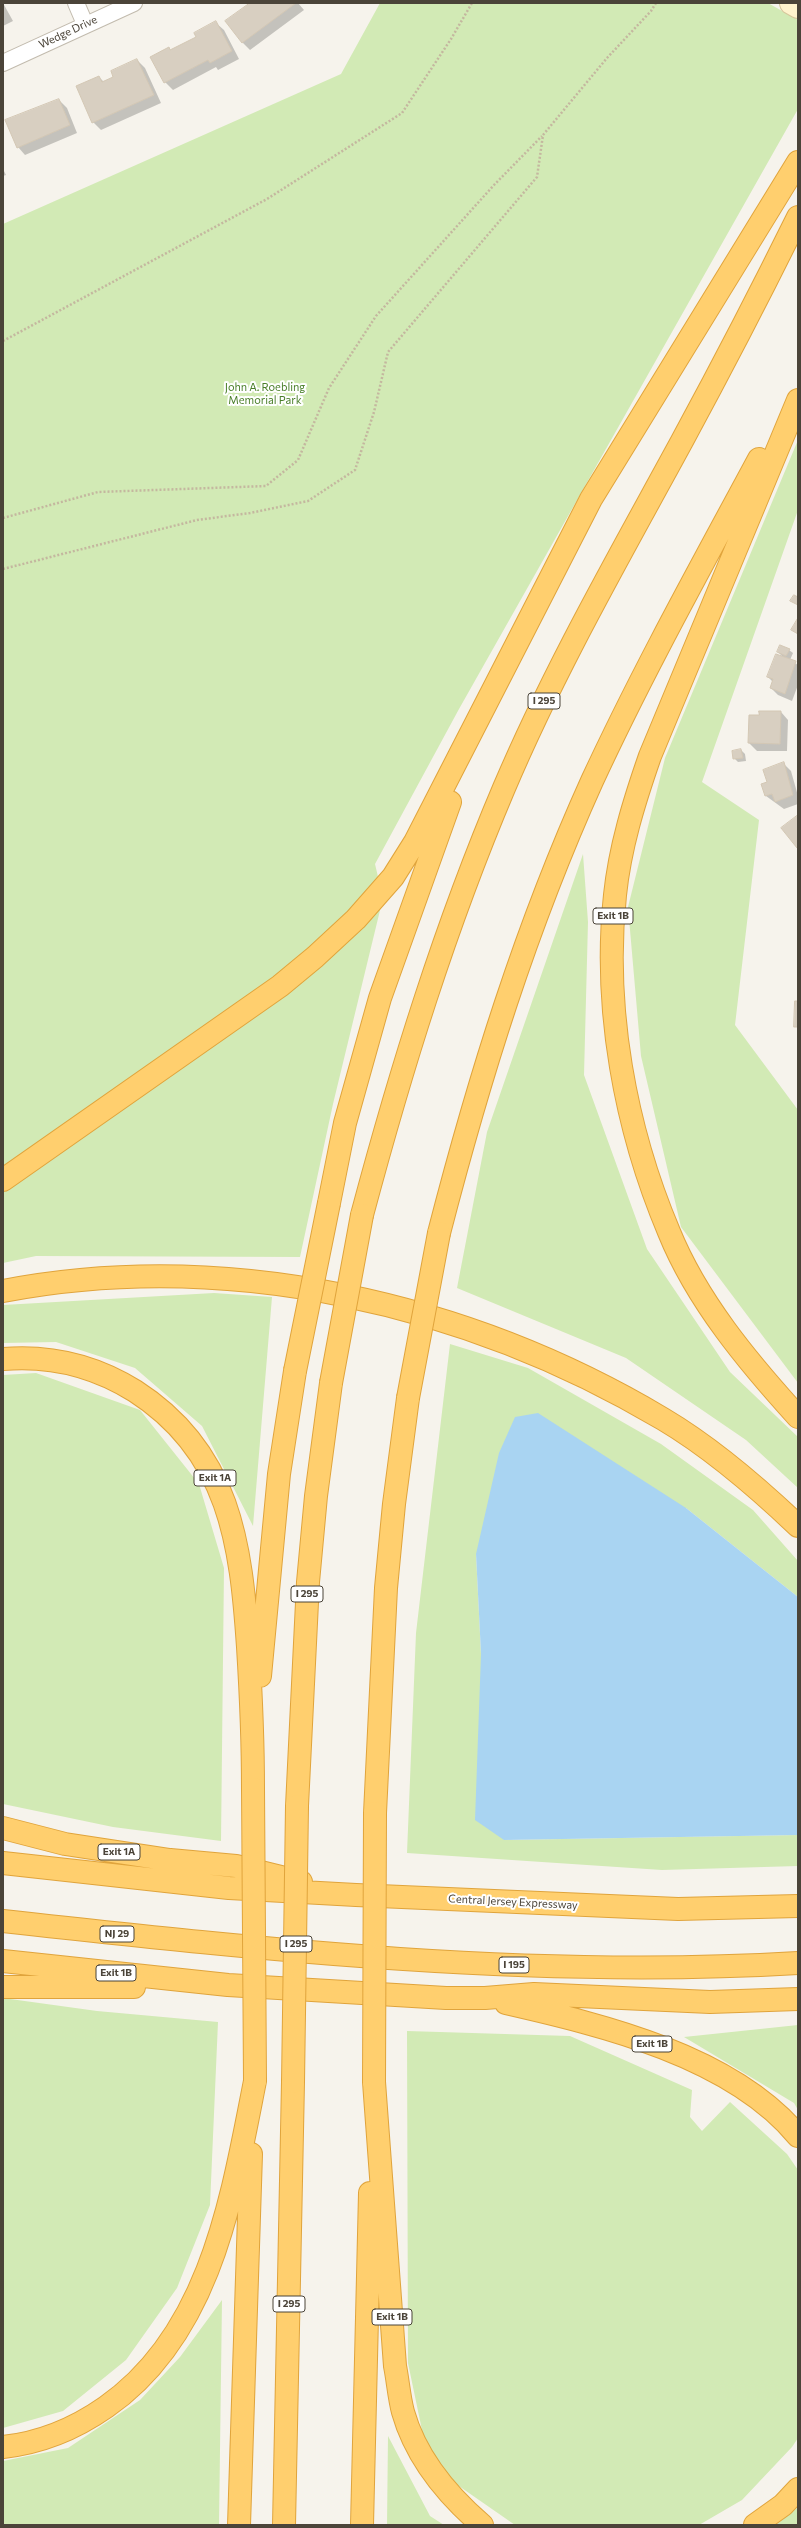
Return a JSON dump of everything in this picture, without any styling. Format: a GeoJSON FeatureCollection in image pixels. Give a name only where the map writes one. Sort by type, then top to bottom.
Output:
{"type":"FeatureCollection","features":[{"type":"Feature","properties":{"kind":"highway"},"geometry":{"type":"LineString","coordinates":[[3,1180],[280,986],[315,957],[356,919],[393,876],[415,842],[591,499],[798,162]]}},
{"type":"Feature","properties":{"kind":"highway","name":"I 295"},"geometry":{"type":"LineString","coordinates":[[284,2525],[297,1806],[308,1582],[316,1496],[331,1383],[362,1215],[401,1073],[426,991],[455,909],[503,789],[585,618],[681,442],[798,217]]}},
{"type":"Feature","properties":{"kind":"highway"},"geometry":{"type":"LineString","coordinates":[[362,2525],[374,2082],[375,1813],[386,1588],[394,1504],[408,1398],[439,1233],[476,1095],[502,1011],[562,852],[628,706],[798,387]]}},
{"type":"Feature","properties":{"kind":"highway","name":"Exit 1B"},"geometry":{"type":"LineString","coordinates":[[798,400],[650,756],[634,801],[621,855],[615,894],[611,941],[612,998],[620,1056],[634,1124],[648,1175],[669,1233],[706,1300],[734,1341],[764,1380],[798,1417]]}},
{"type":"Feature","properties":{"kind":"highway"},"geometry":{"type":"LineString","coordinates":[[239,2525],[255,2081],[252,1789],[253,1733],[272,1566],[279,1474],[295,1371],[345,1123],[380,998],[487,701]]}},
{"type":"Feature","properties":{"kind":"highway"},"geometry":{"type":"LineString","coordinates":[[3,1291],[83,1280],[193,1278],[272,1285],[398,1306],[489,1336],[603,1386],[665,1420],[721,1460],[798,1526]]}},
{"type":"Feature","properties":{"kind":"highway","name":"Exit 1A"},"geometry":{"type":"LineString","coordinates":[[3,1358],[27,1357],[62,1361],[92,1369],[120,1382],[165,1413],[188,1435],[204,1457],[220,1488],[238,1551],[244,1594],[253,1733]]}},
{"type":"Feature","properties":{"kind":"highway","name":"Exit 1A"},"geometry":{"type":"LineString","coordinates":[[3,1828],[65,1844],[170,1860],[236,1866],[356,1895]]}},
{"type":"Feature","properties":{"kind":"highway","name":"Central Jersey Expressway"},"geometry":{"type":"LineString","coordinates":[[3,1863],[229,1888],[356,1895],[678,1909],[798,1906]]}},
{"type":"Feature","properties":{"kind":"highway","name":"NJ 29"},"geometry":{"type":"LineString","coordinates":[[3,1921],[230,1946]]}},
{"type":"Feature","properties":{"kind":"highway","name":"I 195"},"geometry":{"type":"LineString","coordinates":[[230,1946],[336,1956],[535,1966],[694,1967],[798,1963]]}},
{"type":"Feature","properties":{"kind":"highway","name":"Exit 1B"},"geometry":{"type":"LineString","coordinates":[[3,1961],[228,1985]]}},
{"type":"Feature","properties":{"kind":"highway"},"geometry":{"type":"LineString","coordinates":[[3,1987],[72,1989],[228,1985],[485,1998],[534,1994],[710,2002],[798,1999]]}},
{"type":"Feature","properties":{"kind":"highway","name":"Exit 1B"},"geometry":{"type":"LineString","coordinates":[[485,1998],[592,2023],[654,2045],[736,2084],[766,2105],[798,2136]]}},
{"type":"Feature","properties":{"kind":"highway"},"geometry":{"type":"LineString","coordinates":[[3,2446],[39,2440],[94,2416],[124,2395],[148,2373],[173,2340],[190,2311],[230,2205],[255,2081]]}},
{"type":"Feature","properties":{"kind":"highway","name":"Exit 1B"},"geometry":{"type":"LineString","coordinates":[[374,2082],[395,2366],[402,2410],[422,2458],[440,2483],[460,2506],[482,2525]]}},
{"type":"Feature","properties":{"kind":"highway"},"geometry":{"type":"LineString","coordinates":[[755,2525],[783,2505],[798,2489]]}},
{"type":"Feature","properties":{"kind":"street"},"geometry":{"type":"LineString","coordinates":[[76,3],[85,24]]}},
{"type":"Feature","properties":{"kind":"street","name":"Wedge Drive"},"geometry":{"type":"LineString","coordinates":[[3,63],[85,24],[134,3]]}},
{"type":"Feature","properties":{"kind":"street"},"geometry":{"type":"LineString","coordinates":[[791,3],[798,7]]}},
{"type":"Feature","properties":{"kind":"path"},"geometry":{"type":"LineString","coordinates":[[3,341],[267,199],[402,113],[451,39],[472,3]]}},
{"type":"Feature","properties":{"kind":"path"},"geometry":{"type":"LineString","coordinates":[[3,518],[98,492],[266,486],[298,460],[329,388],[376,316],[494,185],[543,135],[607,58],[651,11],[656,3]]}},
{"type":"Feature","properties":{"kind":"path"},"geometry":{"type":"LineString","coordinates":[[3,569],[198,520],[250,513],[308,501],[355,470],[374,412],[388,352],[537,177],[543,135]]}},
{"type":"Feature","properties":{"kind":"green space","name":"John A. Roebling Memorial Park"},"geometry":{"type":"Polygon","coordinates":[[[380,3],[768,3],[798,20],[798,109],[459,709],[375,864],[383,898],[333,1104],[300,1257],[36,1256],[3,1263],[3,224],[341,74],[380,3]]]}},
{"type":"Feature","properties":{"kind":"green space"},"geometry":{"type":"Polygon","coordinates":[[[798,440],[798,510],[702,782],[759,820],[735,1025],[798,1110],[798,1383],[681,1227],[641,1056],[628,907],[665,758],[798,440]]]}},
{"type":"Feature","properties":{"kind":"green space"},"geometry":{"type":"Polygon","coordinates":[[[583,854],[588,922],[584,1075],[647,1249],[730,1372],[798,1437],[798,1488],[746,1440],[626,1358],[457,1288],[487,1132],[583,854]]]}},
{"type":"Feature","properties":{"kind":"green space"},"geometry":{"type":"Polygon","coordinates":[[[214,1293],[272,1297],[253,1526],[202,1426],[135,1368],[56,1342],[3,1343],[3,1305],[214,1293]]]}},
{"type":"Feature","properties":{"kind":"green space"},"geometry":{"type":"Polygon","coordinates":[[[450,1344],[528,1368],[661,1444],[753,1510],[798,1561],[798,1597],[686,1508],[476,1554],[481,1654],[504,1840],[798,1835],[798,1866],[662,1870],[407,1853],[416,1633],[450,1344]]]}},
{"type":"Feature","properties":{"kind":"green space"},"geometry":{"type":"Polygon","coordinates":[[[36,1373],[140,1410],[199,1484],[224,1568],[221,1841],[113,1827],[3,1804],[3,1375],[36,1373]]]}},
{"type":"Feature","properties":{"kind":"green space"},"geometry":{"type":"Polygon","coordinates":[[[3,1998],[97,2011],[218,2022],[210,2205],[177,2288],[126,2360],[63,2411],[3,2428],[3,1998]]]}},
{"type":"Feature","properties":{"kind":"green space"},"geometry":{"type":"Polygon","coordinates":[[[798,2025],[798,2110],[794,2103],[684,2037],[798,2025]]]}},
{"type":"Feature","properties":{"kind":"green space"},"geometry":{"type":"Polygon","coordinates":[[[407,2031],[570,2036],[692,2090],[690,2117],[702,2131],[730,2102],[787,2154],[798,2170],[798,2438],[792,2447],[742,2500],[699,2525],[515,2525],[443,2475],[423,2435],[408,2363],[407,2031]]]}},
{"type":"Feature","properties":{"kind":"green space"},"geometry":{"type":"Polygon","coordinates":[[[222,2300],[219,2525],[3,2525],[3,2461],[68,2448],[140,2400],[180,2357],[222,2300]]]}},
{"type":"Feature","properties":{"kind":"green space"},"geometry":{"type":"Polygon","coordinates":[[[388,2436],[430,2516],[444,2525],[387,2525],[388,2436]]]}},
{"type":"Feature","properties":{"kind":"green space"},"geometry":{"type":"Polygon","coordinates":[[[798,2507],[798,2525],[776,2525],[798,2507]]]}},
{"type":"Feature","properties":{"kind":"water"},"geometry":{"type":"Polygon","coordinates":[[[538,1413],[686,1508],[798,1597],[798,1835],[504,1840],[475,1820],[481,1654],[476,1554],[499,1453],[515,1417],[538,1413]]]}},
{"type":"Feature","properties":{"kind":"building"},"geometry":{"type":"Polygon","coordinates":[[[250,3],[296,3],[242,43],[225,21],[250,3]]]}},
{"type":"Feature","properties":{"kind":"building"},"geometry":{"type":"Polygon","coordinates":[[[216,21],[232,51],[210,63],[208,60],[164,83],[150,57],[169,47],[170,50],[196,37],[194,33],[216,21]]]}},
{"type":"Feature","properties":{"kind":"building"},"geometry":{"type":"Polygon","coordinates":[[[137,59],[154,95],[92,123],[76,86],[99,76],[102,82],[113,77],[111,71],[137,59]]]}},
{"type":"Feature","properties":{"kind":"building"},"geometry":{"type":"Polygon","coordinates":[[[59,99],[70,125],[17,148],[5,120],[59,99]]]}},
{"type":"Feature","properties":{"kind":"building"},"geometry":{"type":"Polygon","coordinates":[[[794,595],[798,597],[798,605],[790,601],[794,595]]]}},
{"type":"Feature","properties":{"kind":"building"},"geometry":{"type":"Polygon","coordinates":[[[798,618],[798,634],[791,630],[798,618]]]}},
{"type":"Feature","properties":{"kind":"building"},"geometry":{"type":"Polygon","coordinates":[[[780,645],[790,649],[786,656],[777,652],[780,645]]]}},
{"type":"Feature","properties":{"kind":"building"},"geometry":{"type":"Polygon","coordinates":[[[776,654],[796,661],[785,694],[770,688],[773,679],[767,677],[776,654]]]}},
{"type":"Feature","properties":{"kind":"building"},"geometry":{"type":"Polygon","coordinates":[[[759,711],[781,711],[780,744],[748,743],[749,715],[759,715],[759,711]]]}},
{"type":"Feature","properties":{"kind":"building"},"geometry":{"type":"Polygon","coordinates":[[[741,749],[743,758],[733,759],[732,751],[741,749]]]}},
{"type":"Feature","properties":{"kind":"building"},"geometry":{"type":"Polygon","coordinates":[[[784,762],[793,795],[775,802],[772,794],[765,796],[761,784],[767,782],[763,770],[784,762]]]}},
{"type":"Feature","properties":{"kind":"building"},"geometry":{"type":"Polygon","coordinates":[[[798,815],[798,847],[797,848],[781,828],[798,815]]]}},
{"type":"Feature","properties":{"kind":"building"},"geometry":{"type":"Polygon","coordinates":[[[795,1001],[798,1001],[798,1027],[794,1027],[795,1001]]]}}]}
